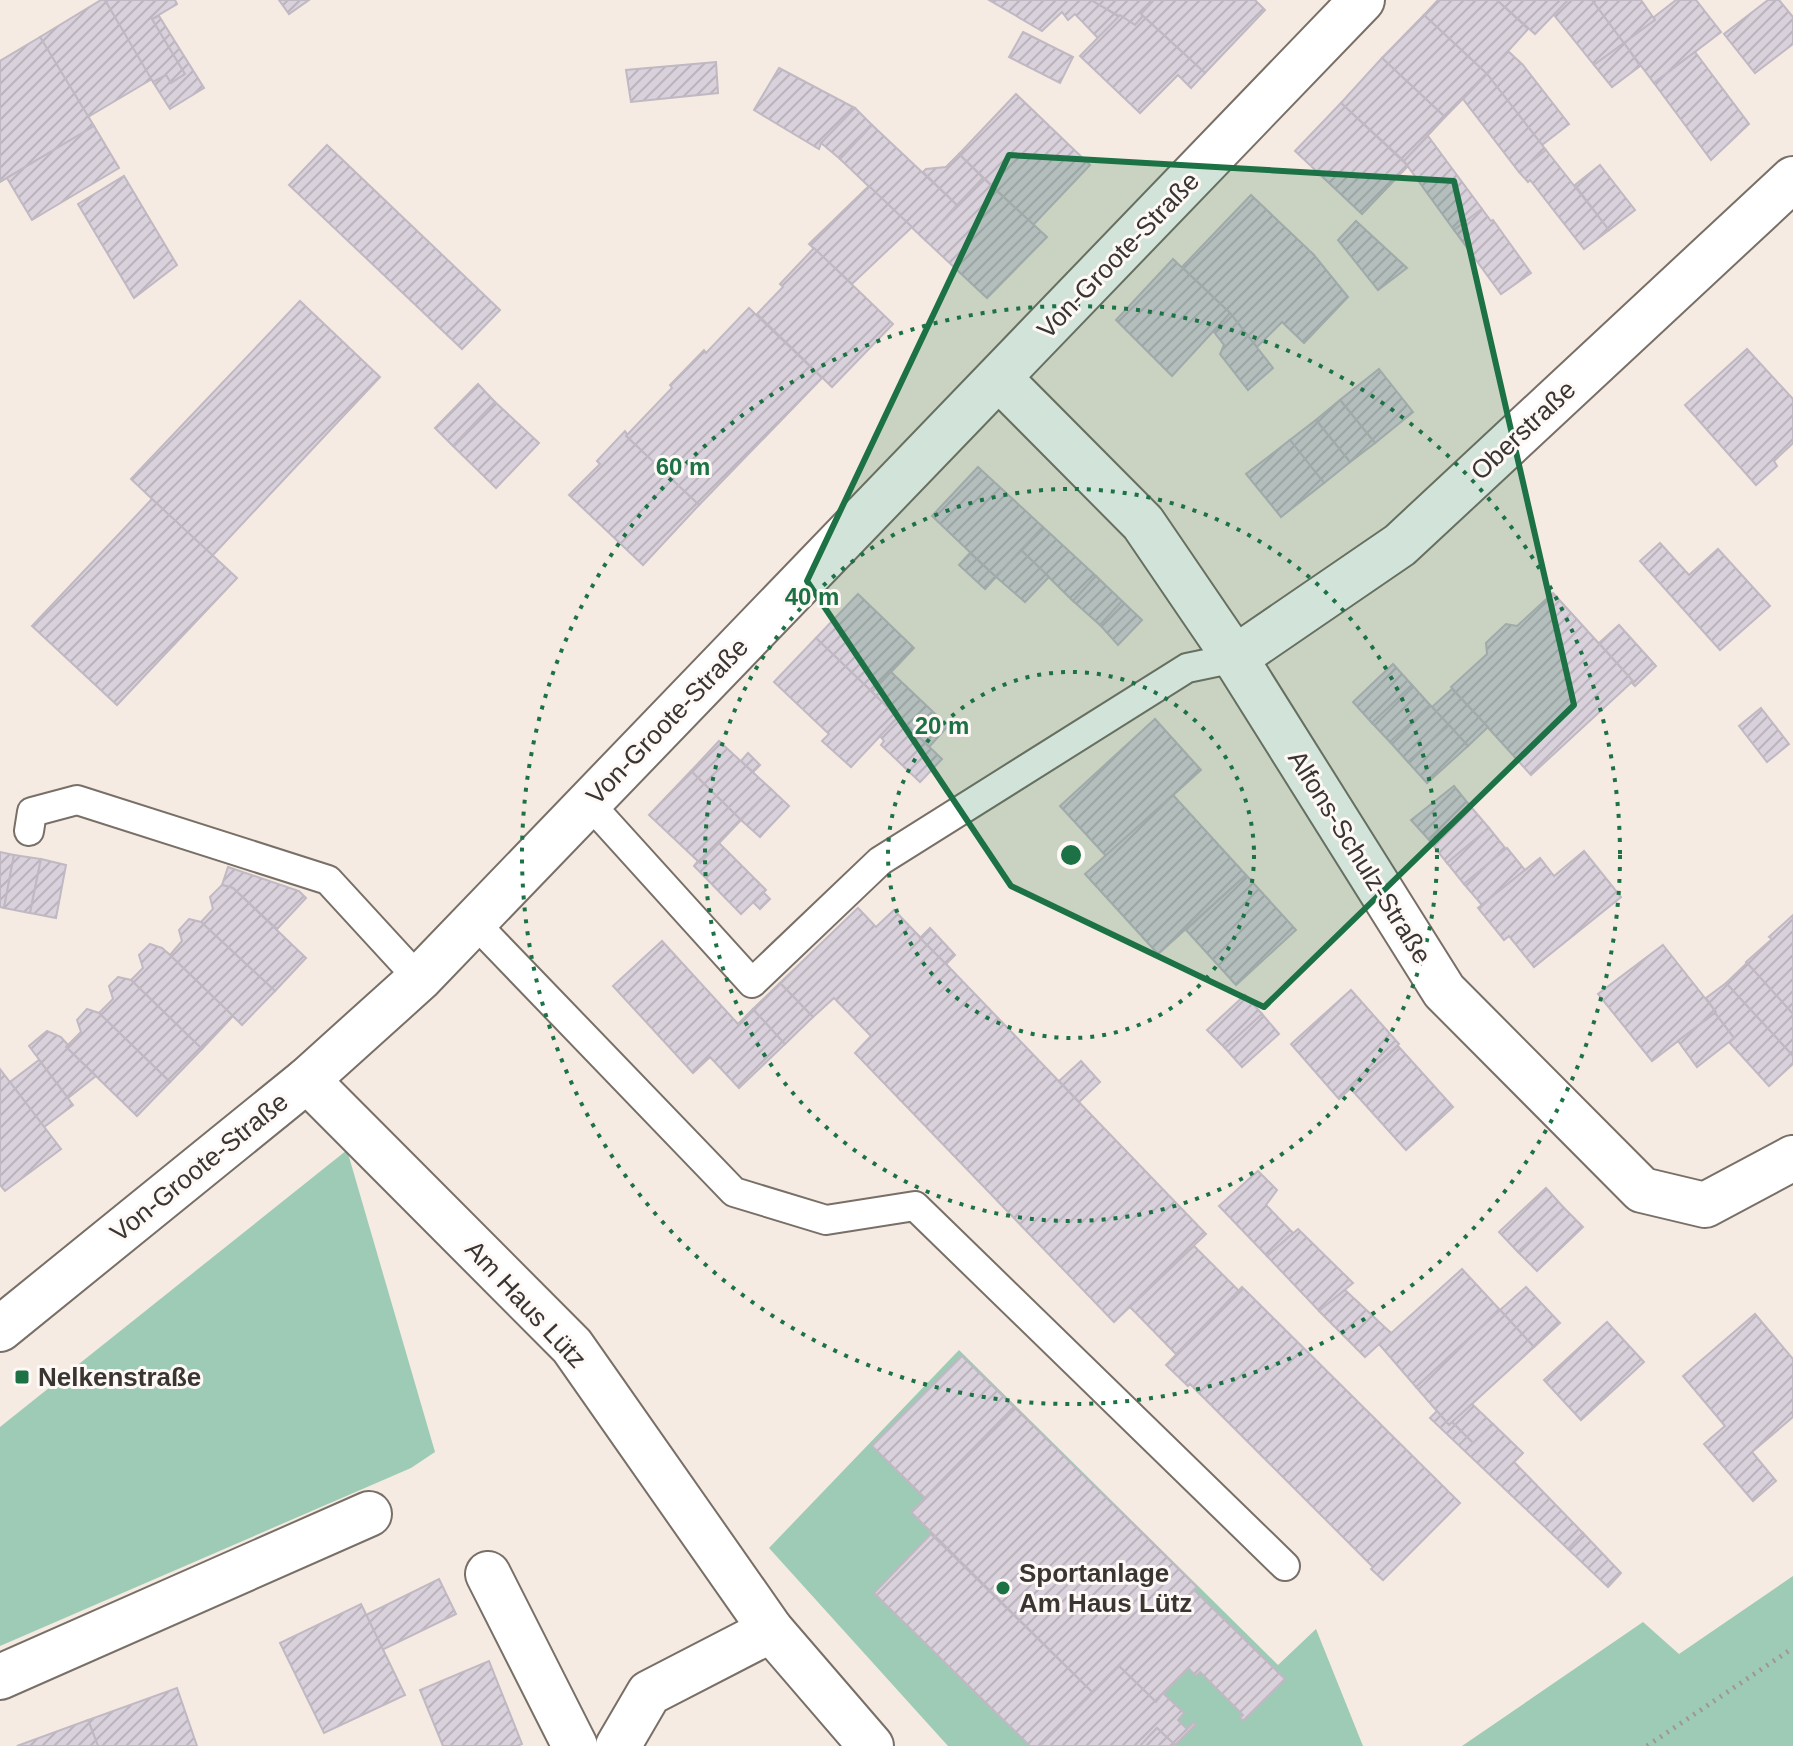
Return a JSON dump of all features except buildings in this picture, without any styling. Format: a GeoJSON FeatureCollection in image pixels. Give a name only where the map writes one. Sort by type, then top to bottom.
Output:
{"type":"FeatureCollection","features":[{"type":"Feature","properties":{"kind":"street","name":"Von-Groote-Straße"},"geometry":{"type":"LineString","coordinates":[[0,1329],[307,1080],[419,979],[1362,0]]}},
{"type":"Feature","properties":{"kind":"street","name":"Oberstraße"},"geometry":{"type":"LineString","coordinates":[[1235,658],[1400,545],[1793,179]]}},
{"type":"Feature","properties":{"kind":"street","name":"Alfons-Schulz-Straße"},"geometry":{"type":"LineString","coordinates":[[999,378],[1143,523],[1235,658],[1444,991],[1642,1190],[1705,1205],[1793,1158]]}},
{"type":"Feature","properties":{"kind":"street","name":"Am Haus Lütz"},"geometry":{"type":"LineString","coordinates":[[307,1080],[572,1346],[771,1630],[871,1746]]}},
{"type":"Feature","properties":{"kind":"street"},"geometry":{"type":"LineString","coordinates":[[0,1677],[369,1514]]}},
{"type":"Feature","properties":{"kind":"street"},"geometry":{"type":"LineString","coordinates":[[488,1574],[575,1746]]}},
{"type":"Feature","properties":{"kind":"street"},"geometry":{"type":"LineString","coordinates":[[618,1746],[649,1693],[771,1630]]}},
{"type":"Feature","properties":{"kind":"lane"},"geometry":{"type":"LineString","coordinates":[[588,802],[752,983],[880,861],[1187,668],[1235,658]]}},
{"type":"Feature","properties":{"kind":"lane"},"geometry":{"type":"LineString","coordinates":[[29,831],[32,812],[77,800],[328,880],[419,979]]}},
{"type":"Feature","properties":{"kind":"lane"},"geometry":{"type":"LineString","coordinates":[[473,921],[734,1192],[826,1220],[915,1206],[1285,1566]]}},
{"type":"Feature","properties":{"kind":"path"},"geometry":{"type":"LineString","coordinates":[[1647,1746],[1793,1648]]}},
{"type":"Feature","properties":{"kind":"highlighted area"},"geometry":{"type":"Polygon","coordinates":[[[1009,155],[1454,181],[1574,705],[1264,1007],[1011,886],[807,581],[1009,155]]]}},
{"type":"Feature","properties":{"kind":"green space"},"geometry":{"type":"Polygon","coordinates":[[[347,1150],[435,1452],[411,1468],[0,1646],[0,1427],[347,1150]]]}},
{"type":"Feature","properties":{"kind":"green space","name":"Sportanlage Am Haus Lütz"},"geometry":{"type":"Polygon","coordinates":[[[959,1350],[1278,1665],[1316,1629],[1363,1746],[948,1746],[769,1548],[959,1350]]]}},
{"type":"Feature","properties":{"kind":"green space"},"geometry":{"type":"Polygon","coordinates":[[[1793,1576],[1793,1746],[1462,1746],[1643,1622],[1679,1654],[1793,1576]]]}},
{"type":"Feature","properties":{"kind":"place","name":"Nelkenstraße"},"geometry":{"type":"Point","coordinates":[22,1377]}},
{"type":"Feature","properties":{"kind":"place","name":"Sportanlage Am Haus Lütz"},"geometry":{"type":"Point","coordinates":[1003,1588]}}]}
